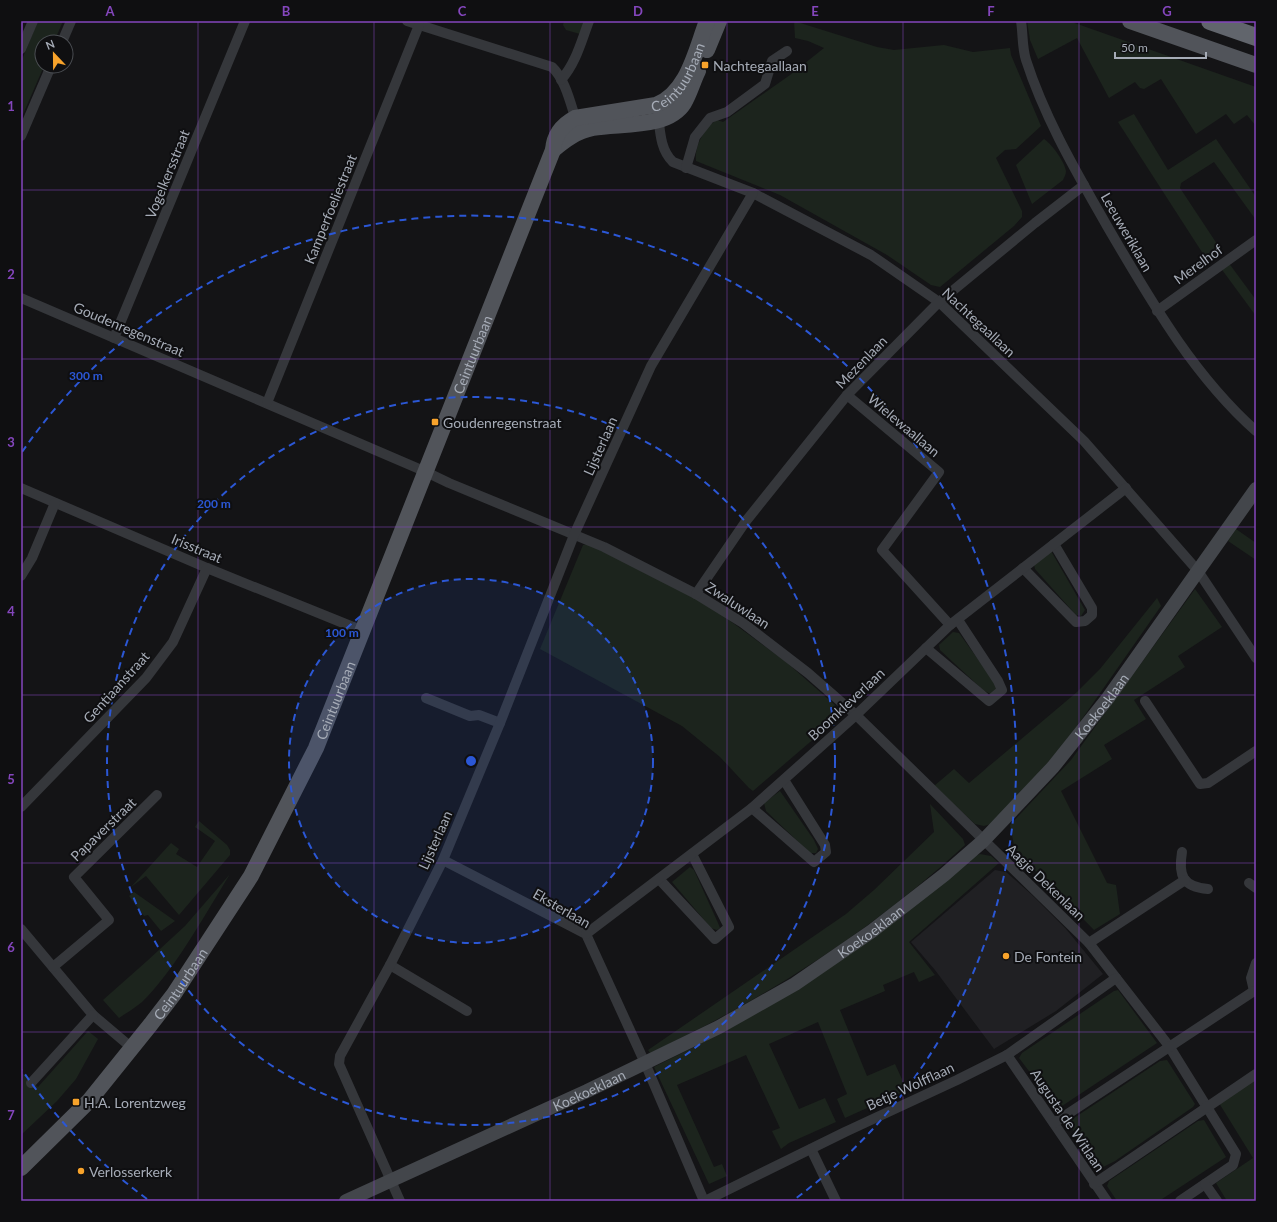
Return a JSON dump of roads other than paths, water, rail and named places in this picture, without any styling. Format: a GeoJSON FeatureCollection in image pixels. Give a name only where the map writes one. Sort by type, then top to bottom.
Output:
{"type":"FeatureCollection","features":[{"type":"Feature","properties":{"kind":"highway"},"geometry":{"type":"LineString","coordinates":[[1210,21],[1256,37]]}},
{"type":"Feature","properties":{"kind":"main road","name":"Ceintuurbaan"},"geometry":{"type":"LineString","coordinates":[[658,113],[666,100],[681,83],[707,21]]}},
{"type":"Feature","properties":{"kind":"main road","name":"Ceintuurbaan"},"geometry":{"type":"LineString","coordinates":[[21,1168],[89,1101],[132,1048],[174,994],[251,876],[316,748],[363,631],[424,471],[553,150],[577,125],[592,128],[658,113],[672,115],[684,103],[719,21]]}},
{"type":"Feature","properties":{"kind":"main road"},"geometry":{"type":"LineString","coordinates":[[1130,21],[1256,65]]}},
{"type":"Feature","properties":{"kind":"street"},"geometry":{"type":"LineString","coordinates":[[21,49],[33,21]]}},
{"type":"Feature","properties":{"kind":"street"},"geometry":{"type":"LineString","coordinates":[[65,34],[71,21]]}},
{"type":"Feature","properties":{"kind":"street","name":"Vogelkersstraat"},"geometry":{"type":"LineString","coordinates":[[114,338],[245,21]]}},
{"type":"Feature","properties":{"kind":"street"},"geometry":{"type":"LineString","coordinates":[[407,21],[552,67],[561,80],[577,125]]}},
{"type":"Feature","properties":{"kind":"street"},"geometry":{"type":"LineString","coordinates":[[561,80],[569,71],[590,21]]}},
{"type":"Feature","properties":{"kind":"street","name":"Leeuweriklaan"},"geometry":{"type":"LineString","coordinates":[[1021,21],[1025,59],[1054,129],[1084,185],[1157,311],[1210,384],[1256,431]]}},
{"type":"Feature","properties":{"kind":"street","name":"Kamperfoeliestraat"},"geometry":{"type":"LineString","coordinates":[[267,404],[419,25]]}},
{"type":"Feature","properties":{"kind":"street"},"geometry":{"type":"LineString","coordinates":[[686,168],[695,137],[710,118],[726,112],[765,84],[772,61],[787,51]]}},
{"type":"Feature","properties":{"kind":"street"},"geometry":{"type":"LineString","coordinates":[[21,136],[48,74]]}},
{"type":"Feature","properties":{"kind":"street","name":"Nachtegaallaan"},"geometry":{"type":"LineString","coordinates":[[658,113],[667,156],[673,162],[753,193],[871,255],[939,302],[1084,441],[1126,488],[1198,571],[1256,658]]}},
{"type":"Feature","properties":{"kind":"street","name":"Mezenlaan"},"geometry":{"type":"LineString","coordinates":[[696,594],[746,520],[848,396],[939,302],[1084,185]]}},
{"type":"Feature","properties":{"kind":"street","name":"Lijsterlaan"},"geometry":{"type":"LineString","coordinates":[[391,1180],[339,1064],[340,1056],[390,965],[443,860],[500,723],[574,535],[651,366],[753,193]]}},
{"type":"Feature","properties":{"kind":"street","name":"Merelhof"},"geometry":{"type":"LineString","coordinates":[[1157,311],[1256,240]]}},
{"type":"Feature","properties":{"kind":"street","name":"Goudenregenstraat"},"geometry":{"type":"LineString","coordinates":[[21,298],[424,471]]}},
{"type":"Feature","properties":{"kind":"street","name":"Wielewaallaan"},"geometry":{"type":"LineString","coordinates":[[848,396],[939,472],[882,550],[954,623]]}},
{"type":"Feature","properties":{"kind":"street","name":"Zwaluwlaan"},"geometry":{"type":"LineString","coordinates":[[424,471],[449,484],[604,547],[696,594],[743,623],[776,647],[856,715],[983,841]]}},
{"type":"Feature","properties":{"kind":"street","name":"Irisstraat"},"geometry":{"type":"LineString","coordinates":[[21,488],[207,568],[363,631]]}},
{"type":"Feature","properties":{"kind":"street","name":"Boomkleverlaan"},"geometry":{"type":"LineString","coordinates":[[586,934],[752,808],[856,715],[954,623],[1126,488]]}},
{"type":"Feature","properties":{"kind":"street","name":"Koekoeklaan"},"geometry":{"type":"LineString","coordinates":[[346,1201],[645,1063],[719,1027],[795,984],[872,931],[944,875],[983,841],[1053,768],[1108,698],[1256,489]]}},
{"type":"Feature","properties":{"kind":"street"},"geometry":{"type":"LineString","coordinates":[[21,576],[32,558],[55,503]]}},
{"type":"Feature","properties":{"kind":"street"},"geometry":{"type":"LineString","coordinates":[[1023,568],[1076,622],[1084,622],[1092,615],[1092,608],[1054,544]]}},
{"type":"Feature","properties":{"kind":"street","name":"Gentiaanstraat"},"geometry":{"type":"LineString","coordinates":[[21,807],[146,678],[173,642],[207,568]]}},
{"type":"Feature","properties":{"kind":"street"},"geometry":{"type":"LineString","coordinates":[[926,648],[989,701],[1002,690],[998,681],[954,623]]}},
{"type":"Feature","properties":{"kind":"street"},"geometry":{"type":"LineString","coordinates":[[426,698],[470,716],[479,715],[500,723]]}},
{"type":"Feature","properties":{"kind":"street"},"geometry":{"type":"LineString","coordinates":[[1145,701],[1200,784],[1208,784],[1256,751]]}},
{"type":"Feature","properties":{"kind":"street"},"geometry":{"type":"LineString","coordinates":[[752,808],[814,862],[826,852],[825,845],[784,780]]}},
{"type":"Feature","properties":{"kind":"street","name":"Papaverstraat"},"geometry":{"type":"LineString","coordinates":[[53,967],[109,920],[74,876],[157,795]]}},
{"type":"Feature","properties":{"kind":"street","name":"Aagje Dekenlaan"},"geometry":{"type":"LineString","coordinates":[[983,841],[1089,943],[1169,1046],[1236,1154],[1233,1165],[1205,1184]]}},
{"type":"Feature","properties":{"kind":"street"},"geometry":{"type":"LineString","coordinates":[[1182,852],[1180,865],[1185,880],[1195,888],[1208,889]]}},
{"type":"Feature","properties":{"kind":"street"},"geometry":{"type":"LineString","coordinates":[[659,879],[715,939],[729,926],[692,854]]}},
{"type":"Feature","properties":{"kind":"street","name":"Eksterlaan"},"geometry":{"type":"LineString","coordinates":[[443,860],[586,934],[645,1063],[704,1201]]}},
{"type":"Feature","properties":{"kind":"street"},"geometry":{"type":"LineString","coordinates":[[1089,943],[1185,880]]}},
{"type":"Feature","properties":{"kind":"street"},"geometry":{"type":"LineString","coordinates":[[21,929],[93,1015],[132,1048]]}},
{"type":"Feature","properties":{"kind":"street"},"geometry":{"type":"LineString","coordinates":[[1054,1123],[1169,1046],[1255,992],[1251,978],[1256,963]]}},
{"type":"Feature","properties":{"kind":"street"},"geometry":{"type":"LineString","coordinates":[[390,965],[467,1011]]}},
{"type":"Feature","properties":{"kind":"street","name":"Betje Wolfflaan"},"geometry":{"type":"LineString","coordinates":[[704,1201],[1007,1055],[1116,978]]}},
{"type":"Feature","properties":{"kind":"street"},"geometry":{"type":"LineString","coordinates":[[31,1083],[93,1015]]}},
{"type":"Feature","properties":{"kind":"street","name":"Augusta de Witlaan"},"geometry":{"type":"LineString","coordinates":[[1007,1055],[1107,1201]]}},
{"type":"Feature","properties":{"kind":"street"},"geometry":{"type":"LineString","coordinates":[[1094,1184],[1256,1074]]}},
{"type":"Feature","properties":{"kind":"street"},"geometry":{"type":"LineString","coordinates":[[811,1149],[836,1201]]}},
{"type":"Feature","properties":{"kind":"street"},"geometry":{"type":"LineString","coordinates":[[391,1180],[400,1201]]}},
{"type":"Feature","properties":{"kind":"street"},"geometry":{"type":"LineString","coordinates":[[1180,1201],[1205,1184],[1217,1201]]}},
{"type":"Feature","properties":{"kind":"place","name":"Nachtegaallaan"},"geometry":{"type":"Point","coordinates":[705,65]}},
{"type":"Feature","properties":{"kind":"place","name":"Goudenregenstraat"},"geometry":{"type":"Point","coordinates":[435,422]}},
{"type":"Feature","properties":{"kind":"place","name":"De Fontein"},"geometry":{"type":"Point","coordinates":[1006,956]}},
{"type":"Feature","properties":{"kind":"place","name":"H.A. Lorentzweg"},"geometry":{"type":"Point","coordinates":[76,1102]}},
{"type":"Feature","properties":{"kind":"place","name":"Verlosserkerk"},"geometry":{"type":"Point","coordinates":[81,1171]}}]}
